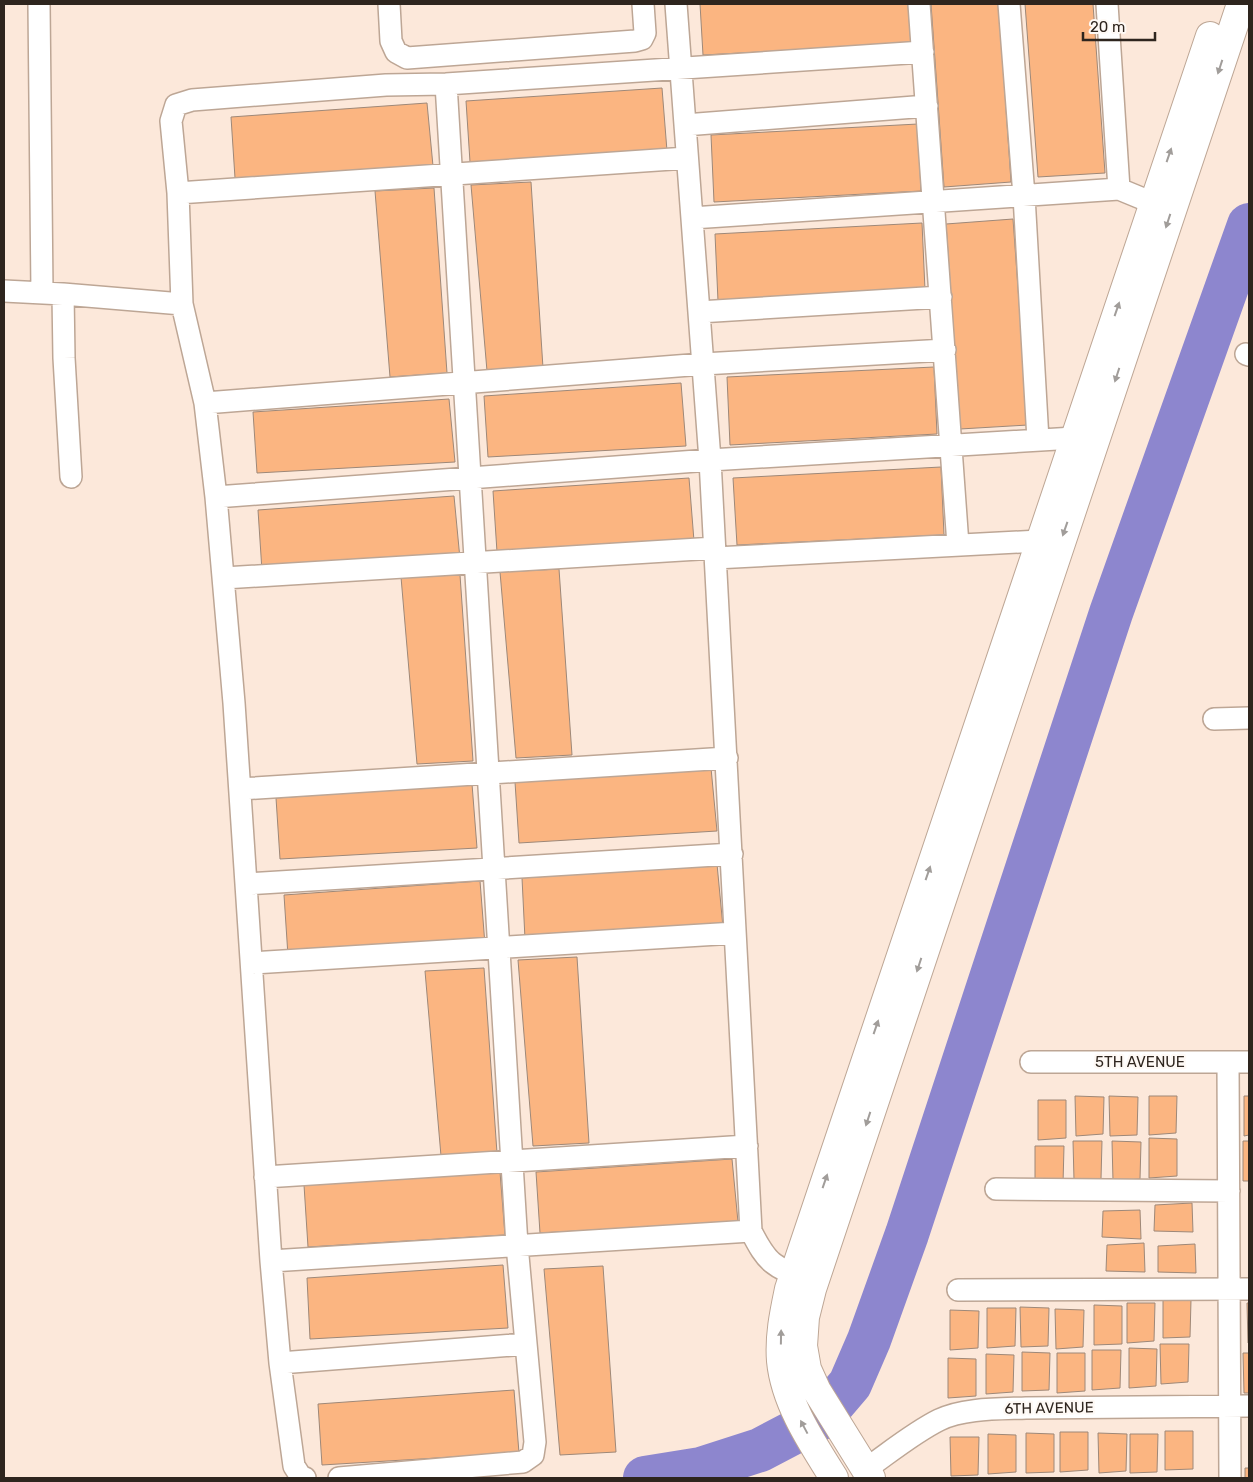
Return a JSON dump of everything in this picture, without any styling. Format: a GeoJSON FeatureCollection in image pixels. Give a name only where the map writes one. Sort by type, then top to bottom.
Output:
{"type":"FeatureCollection","features":[{"type":"Feature","properties":{"kind":"street"},"geometry":{"type":"LineString","coordinates":[[39,4],[42,292]]}},
{"type":"Feature","properties":{"kind":"street"},"geometry":{"type":"LineString","coordinates":[[389,4],[391,41],[396,52],[407,58],[635,41],[642,39],[645,33],[643,4]]}},
{"type":"Feature","properties":{"kind":"street"},"geometry":{"type":"LineString","coordinates":[[676,4],[710,460],[751,1231],[761,1251],[770,1262],[780,1269],[804,1278]]}},
{"type":"Feature","properties":{"kind":"street"},"geometry":{"type":"LineString","coordinates":[[919,4],[958,545]]}},
{"type":"Feature","properties":{"kind":"street"},"geometry":{"type":"LineString","coordinates":[[1009,4],[1024,196],[1038,440]]}},
{"type":"Feature","properties":{"kind":"street"},"geometry":{"type":"LineString","coordinates":[[1107,4],[1119,189]]}},
{"type":"Feature","properties":{"kind":"street"},"geometry":{"type":"LineString","coordinates":[[868,1474],[817,1391],[808,1369],[804,1346],[804,1278],[1039,541],[1221,4]]}},
{"type":"Feature","properties":{"kind":"street"},"geometry":{"type":"LineString","coordinates":[[830,1472],[796,1411],[786,1385],[781,1361],[781,1328],[789,1289],[804,1278],[1241,4]]}},
{"type":"Feature","properties":{"kind":"street"},"geometry":{"type":"LineString","coordinates":[[305,1478],[301,1477],[294,1466],[280,1363],[265,1177],[252,963],[224,578],[205,403],[182,304],[178,193],[171,121],[176,105],[192,100],[386,86],[446,84],[923,52]]}},
{"type":"Feature","properties":{"kind":"street"},"geometry":{"type":"LineString","coordinates":[[339,1478],[523,1462],[533,1455],[535,1442],[512,1162],[446,84]]}},
{"type":"Feature","properties":{"kind":"street"},"geometry":{"type":"LineString","coordinates":[[685,126],[927,106]]}},
{"type":"Feature","properties":{"kind":"street"},"geometry":{"type":"LineString","coordinates":[[178,193],[687,158]]}},
{"type":"Feature","properties":{"kind":"street"},"geometry":{"type":"LineString","coordinates":[[692,218],[1119,189],[1153,203]]}},
{"type":"Feature","properties":{"kind":"street"},"geometry":{"type":"LineString","coordinates":[[4,291],[42,292],[182,304]]}},
{"type":"Feature","properties":{"kind":"street"},"geometry":{"type":"LineString","coordinates":[[63,294],[64,358],[71,477]]}},
{"type":"Feature","properties":{"kind":"street"},"geometry":{"type":"LineString","coordinates":[[699,312],[941,298]]}},
{"type":"Feature","properties":{"kind":"street"},"geometry":{"type":"LineString","coordinates":[[205,403],[703,364],[945,350]]}},
{"type":"Feature","properties":{"kind":"street"},"geometry":{"type":"LineString","coordinates":[[216,497],[710,460],[1074,438]]}},
{"type":"Feature","properties":{"kind":"street"},"geometry":{"type":"LineString","coordinates":[[224,578],[475,562],[1039,541]]}},
{"type":"Feature","properties":{"kind":"street"},"geometry":{"type":"LineString","coordinates":[[1214,719],[1249,718]]}},
{"type":"Feature","properties":{"kind":"street"},"geometry":{"type":"LineString","coordinates":[[240,789],[727,758]]}},
{"type":"Feature","properties":{"kind":"street"},"geometry":{"type":"LineString","coordinates":[[246,884],[732,854]]}},
{"type":"Feature","properties":{"kind":"street"},"geometry":{"type":"LineString","coordinates":[[252,963],[736,933]]}},
{"type":"Feature","properties":{"kind":"street","name":"5TH AVENUE"},"geometry":{"type":"LineString","coordinates":[[1030,1062],[1249,1062]]}},
{"type":"Feature","properties":{"kind":"street"},"geometry":{"type":"LineString","coordinates":[[1228,1062],[1229,1191],[1239,1288],[1239,1406],[1230,1478]]}},
{"type":"Feature","properties":{"kind":"street"},"geometry":{"type":"LineString","coordinates":[[265,1177],[746,1146]]}},
{"type":"Feature","properties":{"kind":"street"},"geometry":{"type":"LineString","coordinates":[[996,1189],[1229,1191]]}},
{"type":"Feature","properties":{"kind":"street"},"geometry":{"type":"LineString","coordinates":[[271,1261],[751,1231]]}},
{"type":"Feature","properties":{"kind":"street"},"geometry":{"type":"LineString","coordinates":[[958,1290],[1239,1288]]}},
{"type":"Feature","properties":{"kind":"street"},"geometry":{"type":"LineString","coordinates":[[280,1363],[526,1344]]}},
{"type":"Feature","properties":{"kind":"street","name":"6TH AVENUE"},"geometry":{"type":"LineString","coordinates":[[868,1474],[940,1419],[962,1413],[991,1409],[1026,1408],[1239,1406]]}},
{"type":"Feature","properties":{"kind":"building"},"geometry":{"type":"Polygon","coordinates":[[[700,4],[908,4],[911,44],[703,55],[700,4]]]}},
{"type":"Feature","properties":{"kind":"building"},"geometry":{"type":"Polygon","coordinates":[[[931,4],[999,4],[1011,182],[944,187],[931,4]]]}},
{"type":"Feature","properties":{"kind":"building"},"geometry":{"type":"Polygon","coordinates":[[[1025,4],[1093,4],[1105,173],[1038,177],[1025,4]]]}},
{"type":"Feature","properties":{"kind":"building"},"geometry":{"type":"Polygon","coordinates":[[[662,88],[667,151],[470,162],[466,101],[662,88]]]}},
{"type":"Feature","properties":{"kind":"building"},"geometry":{"type":"Polygon","coordinates":[[[427,103],[433,166],[235,178],[231,117],[427,103]]]}},
{"type":"Feature","properties":{"kind":"building"},"geometry":{"type":"Polygon","coordinates":[[[918,124],[921,191],[714,202],[711,135],[918,124]]]}},
{"type":"Feature","properties":{"kind":"building"},"geometry":{"type":"Polygon","coordinates":[[[531,182],[543,368],[487,371],[471,185],[531,182]]]}},
{"type":"Feature","properties":{"kind":"building"},"geometry":{"type":"Polygon","coordinates":[[[434,188],[447,373],[390,377],[375,191],[434,188]]]}},
{"type":"Feature","properties":{"kind":"building"},"geometry":{"type":"Polygon","coordinates":[[[1013,219],[1028,425],[960,429],[946,224],[1013,219]]]}},
{"type":"Feature","properties":{"kind":"building"},"geometry":{"type":"Polygon","coordinates":[[[922,223],[925,290],[718,301],[715,234],[922,223]]]}},
{"type":"Feature","properties":{"kind":"building"},"geometry":{"type":"Polygon","coordinates":[[[934,367],[937,434],[730,445],[727,377],[934,367]]]}},
{"type":"Feature","properties":{"kind":"building"},"geometry":{"type":"Polygon","coordinates":[[[681,383],[686,446],[488,457],[484,396],[681,383]]]}},
{"type":"Feature","properties":{"kind":"building"},"geometry":{"type":"Polygon","coordinates":[[[449,399],[455,462],[257,473],[253,412],[449,399]]]}},
{"type":"Feature","properties":{"kind":"building"},"geometry":{"type":"Polygon","coordinates":[[[941,467],[944,535],[737,545],[733,478],[941,467]]]}},
{"type":"Feature","properties":{"kind":"building"},"geometry":{"type":"Polygon","coordinates":[[[689,478],[694,541],[497,552],[493,491],[689,478]]]}},
{"type":"Feature","properties":{"kind":"building"},"geometry":{"type":"Polygon","coordinates":[[[454,496],[460,559],[262,571],[258,510],[454,496]]]}},
{"type":"Feature","properties":{"kind":"building"},"geometry":{"type":"Polygon","coordinates":[[[559,569],[572,755],[516,758],[500,572],[559,569]]]}},
{"type":"Feature","properties":{"kind":"building"},"geometry":{"type":"Polygon","coordinates":[[[460,575],[473,761],[417,764],[401,577],[460,575]]]}},
{"type":"Feature","properties":{"kind":"building"},"geometry":{"type":"Polygon","coordinates":[[[711,768],[717,831],[519,843],[515,782],[711,768]]]}},
{"type":"Feature","properties":{"kind":"building"},"geometry":{"type":"Polygon","coordinates":[[[472,784],[477,848],[280,859],[276,798],[472,784]]]}},
{"type":"Feature","properties":{"kind":"building"},"geometry":{"type":"Polygon","coordinates":[[[717,864],[723,927],[525,939],[522,878],[717,864]]]}},
{"type":"Feature","properties":{"kind":"building"},"geometry":{"type":"Polygon","coordinates":[[[480,881],[485,945],[288,956],[284,895],[480,881]]]}},
{"type":"Feature","properties":{"kind":"building"},"geometry":{"type":"Polygon","coordinates":[[[577,957],[589,1143],[533,1146],[518,960],[577,957]]]}},
{"type":"Feature","properties":{"kind":"building"},"geometry":{"type":"Polygon","coordinates":[[[484,968],[497,1153],[441,1156],[425,971],[484,968]]]}},
{"type":"Feature","properties":{"kind":"building"},"geometry":{"type":"Polygon","coordinates":[[[1075,1096],[1104,1097],[1103,1134],[1076,1136],[1075,1096]]]}},
{"type":"Feature","properties":{"kind":"building"},"geometry":{"type":"Polygon","coordinates":[[[1109,1096],[1138,1097],[1137,1135],[1110,1136],[1109,1096]]]}},
{"type":"Feature","properties":{"kind":"building"},"geometry":{"type":"Polygon","coordinates":[[[1149,1096],[1177,1096],[1176,1133],[1149,1135],[1149,1096]]]}},
{"type":"Feature","properties":{"kind":"building"},"geometry":{"type":"Polygon","coordinates":[[[1244,1096],[1249,1096],[1249,1135],[1244,1136],[1244,1096]]]}},
{"type":"Feature","properties":{"kind":"building"},"geometry":{"type":"Polygon","coordinates":[[[1038,1100],[1066,1100],[1066,1138],[1038,1140],[1038,1100]]]}},
{"type":"Feature","properties":{"kind":"building"},"geometry":{"type":"Polygon","coordinates":[[[1149,1138],[1177,1139],[1177,1176],[1149,1178],[1149,1138]]]}},
{"type":"Feature","properties":{"kind":"building"},"geometry":{"type":"Polygon","coordinates":[[[1073,1141],[1102,1141],[1101,1179],[1074,1180],[1073,1141]]]}},
{"type":"Feature","properties":{"kind":"building"},"geometry":{"type":"Polygon","coordinates":[[[1112,1141],[1141,1142],[1140,1179],[1113,1181],[1112,1141]]]}},
{"type":"Feature","properties":{"kind":"building"},"geometry":{"type":"Polygon","coordinates":[[[1243,1141],[1249,1141],[1249,1181],[1243,1181],[1243,1141]]]}},
{"type":"Feature","properties":{"kind":"building"},"geometry":{"type":"Polygon","coordinates":[[[1035,1146],[1064,1146],[1063,1184],[1035,1185],[1035,1146]]]}},
{"type":"Feature","properties":{"kind":"building"},"geometry":{"type":"Polygon","coordinates":[[[732,1159],[738,1222],[540,1233],[536,1172],[732,1159]]]}},
{"type":"Feature","properties":{"kind":"building"},"geometry":{"type":"Polygon","coordinates":[[[500,1172],[505,1235],[308,1247],[304,1185],[500,1172]]]}},
{"type":"Feature","properties":{"kind":"building"},"geometry":{"type":"Polygon","coordinates":[[[1192,1203],[1193,1232],[1154,1231],[1155,1205],[1192,1203]]]}},
{"type":"Feature","properties":{"kind":"building"},"geometry":{"type":"Polygon","coordinates":[[[1140,1210],[1141,1239],[1102,1237],[1103,1211],[1140,1210]]]}},
{"type":"Feature","properties":{"kind":"building"},"geometry":{"type":"Polygon","coordinates":[[[1144,1243],[1145,1272],[1106,1271],[1107,1245],[1144,1243]]]}},
{"type":"Feature","properties":{"kind":"building"},"geometry":{"type":"Polygon","coordinates":[[[1195,1244],[1196,1273],[1158,1272],[1158,1246],[1195,1244]]]}},
{"type":"Feature","properties":{"kind":"building"},"geometry":{"type":"Polygon","coordinates":[[[503,1265],[508,1328],[310,1339],[307,1278],[503,1265]]]}},
{"type":"Feature","properties":{"kind":"building"},"geometry":{"type":"Polygon","coordinates":[[[603,1266],[616,1452],[560,1455],[544,1269],[603,1266]]]}},
{"type":"Feature","properties":{"kind":"building"},"geometry":{"type":"Polygon","coordinates":[[[1163,1299],[1191,1300],[1190,1337],[1163,1338],[1163,1299]]]}},
{"type":"Feature","properties":{"kind":"building"},"geometry":{"type":"Polygon","coordinates":[[[1127,1303],[1155,1303],[1154,1341],[1127,1343],[1127,1303]]]}},
{"type":"Feature","properties":{"kind":"building"},"geometry":{"type":"Polygon","coordinates":[[[1247,1303],[1249,1303],[1249,1343],[1248,1343],[1247,1303]]]}},
{"type":"Feature","properties":{"kind":"building"},"geometry":{"type":"Polygon","coordinates":[[[1094,1305],[1122,1306],[1122,1344],[1094,1345],[1094,1305]]]}},
{"type":"Feature","properties":{"kind":"building"},"geometry":{"type":"Polygon","coordinates":[[[1020,1307],[1049,1308],[1048,1346],[1021,1347],[1020,1307]]]}},
{"type":"Feature","properties":{"kind":"building"},"geometry":{"type":"Polygon","coordinates":[[[987,1308],[1016,1308],[1015,1346],[987,1348],[987,1308]]]}},
{"type":"Feature","properties":{"kind":"building"},"geometry":{"type":"Polygon","coordinates":[[[1055,1309],[1084,1310],[1083,1347],[1056,1349],[1055,1309]]]}},
{"type":"Feature","properties":{"kind":"building"},"geometry":{"type":"Polygon","coordinates":[[[950,1310],[979,1311],[978,1348],[950,1350],[950,1310]]]}},
{"type":"Feature","properties":{"kind":"building"},"geometry":{"type":"Polygon","coordinates":[[[1160,1344],[1189,1344],[1188,1382],[1161,1384],[1160,1344]]]}},
{"type":"Feature","properties":{"kind":"building"},"geometry":{"type":"Polygon","coordinates":[[[1129,1348],[1157,1349],[1156,1386],[1129,1388],[1129,1348]]]}},
{"type":"Feature","properties":{"kind":"building"},"geometry":{"type":"Polygon","coordinates":[[[1092,1350],[1121,1350],[1120,1388],[1092,1390],[1092,1350]]]}},
{"type":"Feature","properties":{"kind":"building"},"geometry":{"type":"Polygon","coordinates":[[[1022,1352],[1050,1353],[1049,1390],[1022,1391],[1022,1352]]]}},
{"type":"Feature","properties":{"kind":"building"},"geometry":{"type":"Polygon","coordinates":[[[1057,1353],[1085,1353],[1085,1391],[1057,1393],[1057,1353]]]}},
{"type":"Feature","properties":{"kind":"building"},"geometry":{"type":"Polygon","coordinates":[[[1243,1353],[1249,1353],[1249,1393],[1244,1393],[1243,1353]]]}},
{"type":"Feature","properties":{"kind":"building"},"geometry":{"type":"Polygon","coordinates":[[[986,1354],[1014,1355],[1013,1392],[986,1394],[986,1354]]]}},
{"type":"Feature","properties":{"kind":"building"},"geometry":{"type":"Polygon","coordinates":[[[948,1358],[976,1359],[976,1396],[948,1398],[948,1358]]]}},
{"type":"Feature","properties":{"kind":"building"},"geometry":{"type":"Polygon","coordinates":[[[514,1390],[519,1453],[322,1465],[318,1404],[514,1390]]]}},
{"type":"Feature","properties":{"kind":"building"},"geometry":{"type":"Polygon","coordinates":[[[1165,1431],[1193,1431],[1193,1469],[1165,1470],[1165,1431]]]}},
{"type":"Feature","properties":{"kind":"building"},"geometry":{"type":"Polygon","coordinates":[[[1060,1432],[1088,1432],[1088,1470],[1060,1472],[1060,1432]]]}},
{"type":"Feature","properties":{"kind":"building"},"geometry":{"type":"Polygon","coordinates":[[[1026,1433],[1054,1434],[1054,1472],[1026,1473],[1026,1433]]]}},
{"type":"Feature","properties":{"kind":"building"},"geometry":{"type":"Polygon","coordinates":[[[1098,1433],[1127,1434],[1126,1471],[1099,1473],[1098,1433]]]}},
{"type":"Feature","properties":{"kind":"building"},"geometry":{"type":"Polygon","coordinates":[[[988,1434],[1016,1435],[1016,1472],[988,1474],[988,1434]]]}},
{"type":"Feature","properties":{"kind":"building"},"geometry":{"type":"Polygon","coordinates":[[[1130,1434],[1158,1434],[1157,1472],[1130,1473],[1130,1434]]]}},
{"type":"Feature","properties":{"kind":"building"},"geometry":{"type":"Polygon","coordinates":[[[950,1437],[979,1437],[978,1475],[951,1476],[950,1437]]]}},
{"type":"Feature","properties":{"kind":"building"},"geometry":{"type":"Polygon","coordinates":[[[1245,1468],[1249,1468],[1249,1478],[1245,1478],[1245,1468]]]}},
{"type":"Feature","properties":{"kind":"waterway"},"geometry":{"type":"LineString","coordinates":[[645,1478],[701,1469],[760,1450],[821,1418],[850,1384],[869,1340],[907,1234],[1111,613],[1249,225]]}}]}
